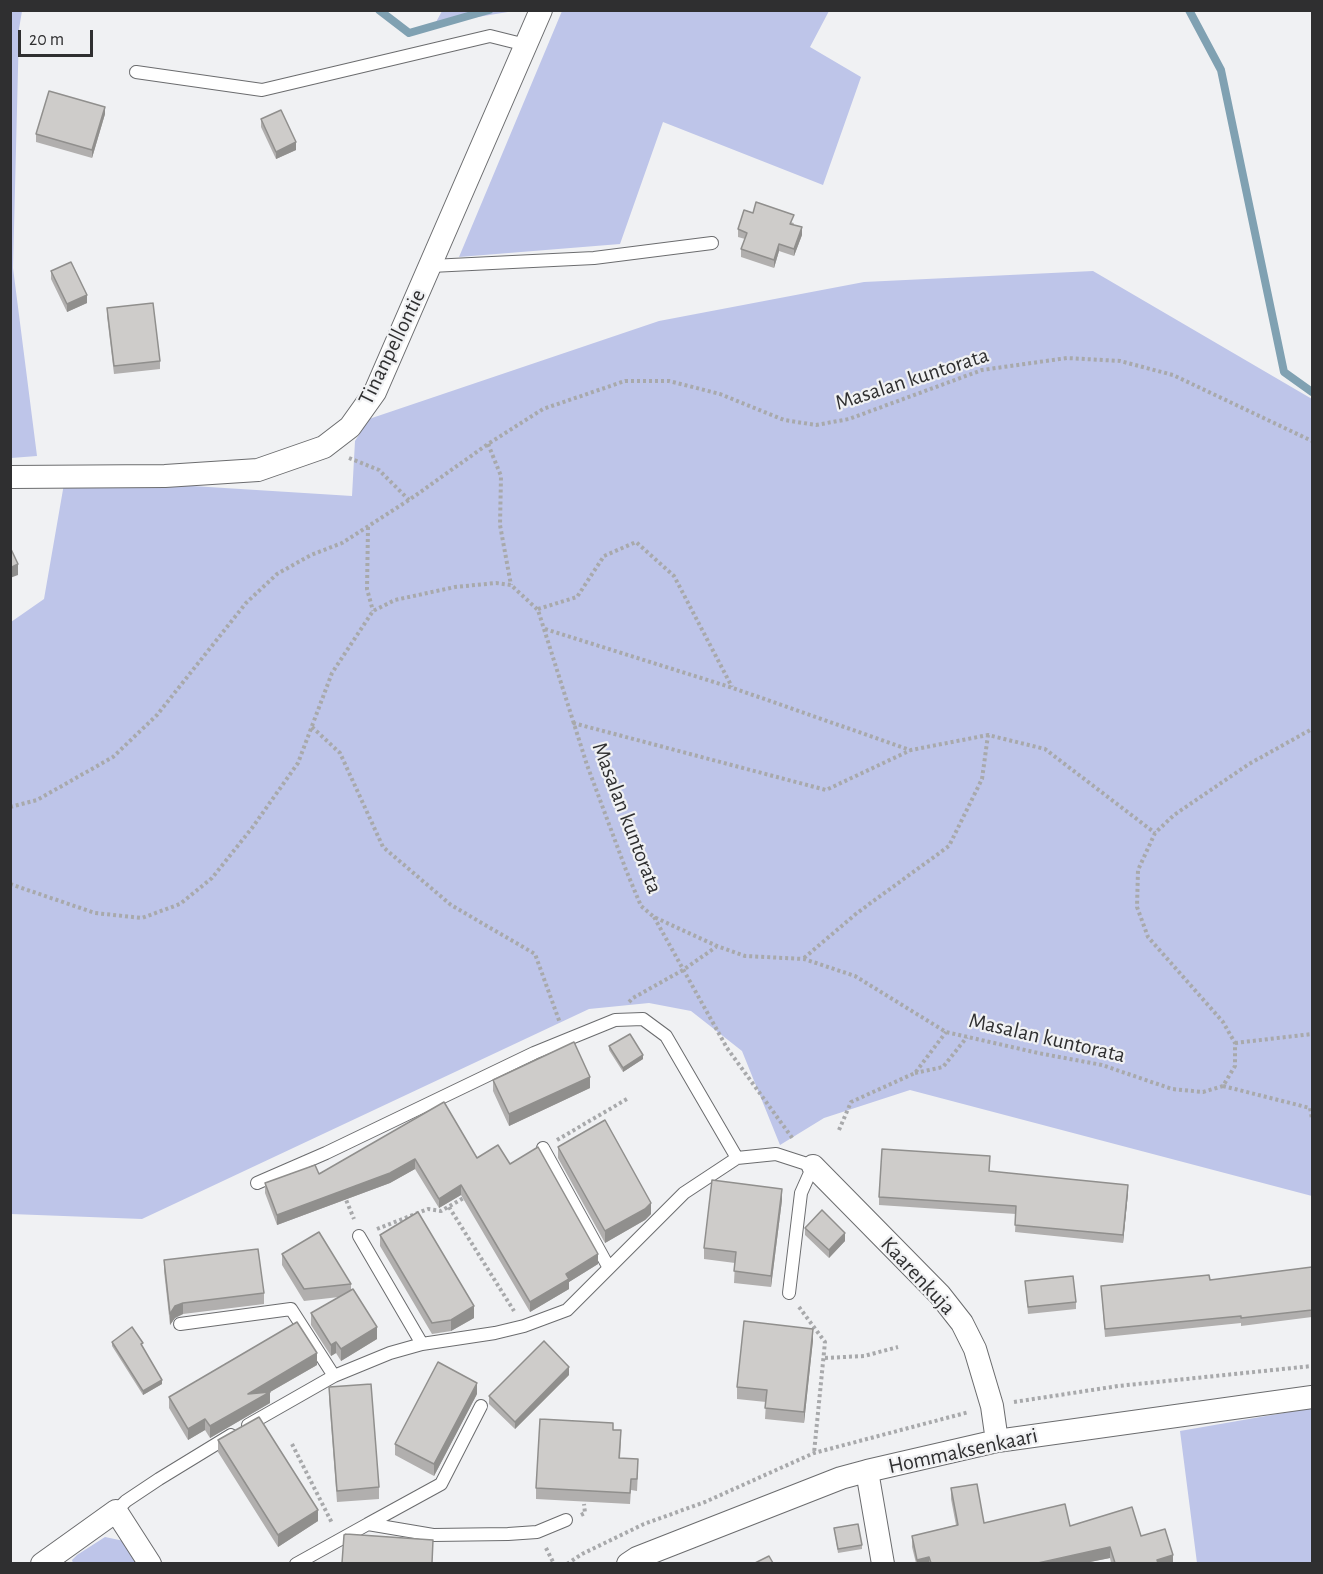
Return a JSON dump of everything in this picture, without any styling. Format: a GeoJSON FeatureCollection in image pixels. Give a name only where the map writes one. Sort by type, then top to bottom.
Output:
{"type":"FeatureCollection","features":[{"type":"Feature","properties":{"kind":"street","name":"Tinanpellontie"},"geometry":{"type":"LineString","coordinates":[[10,477],[165,476],[258,470],[324,447],[350,427],[375,392],[541,10]]}},
{"type":"Feature","properties":{"kind":"street","name":"Kaarenkuja"},"geometry":{"type":"LineString","coordinates":[[813,1166],[940,1295],[962,1323],[975,1349],[992,1406],[997,1441]]}},
{"type":"Feature","properties":{"kind":"street","name":"Hommaksenkaari"},"geometry":{"type":"LineString","coordinates":[[628,1563],[841,1478],[867,1471],[997,1441],[1312,1397]]}},
{"type":"Feature","properties":{"kind":"street"},"geometry":{"type":"LineString","coordinates":[[867,1471],[883,1563]]}},
{"type":"Feature","properties":{"kind":"street"},"geometry":{"type":"LineString","coordinates":[[42,1563],[116,1511],[150,1563]]}},
{"type":"Feature","properties":{"kind":"lane"},"geometry":{"type":"LineString","coordinates":[[136,72],[262,90],[490,36],[526,45]]}},
{"type":"Feature","properties":{"kind":"lane"},"geometry":{"type":"LineString","coordinates":[[431,266],[594,258],[712,243]]}},
{"type":"Feature","properties":{"kind":"lane"},"geometry":{"type":"LineString","coordinates":[[257,1183],[326,1153],[534,1053],[615,1020],[643,1019],[666,1036],[737,1158]]}},
{"type":"Feature","properties":{"kind":"lane"},"geometry":{"type":"LineString","coordinates":[[543,1148],[609,1268]]}},
{"type":"Feature","properties":{"kind":"lane"},"geometry":{"type":"LineString","coordinates":[[116,1511],[126,1501],[183,1463],[334,1376],[390,1353],[422,1344],[495,1333],[524,1326],[567,1310],[684,1193],[737,1158],[776,1154],[813,1166],[801,1193],[789,1293]]}},
{"type":"Feature","properties":{"kind":"lane"},"geometry":{"type":"LineString","coordinates":[[359,1236],[422,1344]]}},
{"type":"Feature","properties":{"kind":"lane"},"geometry":{"type":"LineString","coordinates":[[180,1324],[291,1309],[334,1376]]}},
{"type":"Feature","properties":{"kind":"lane"},"geometry":{"type":"LineString","coordinates":[[296,1563],[441,1484],[481,1406]]}},
{"type":"Feature","properties":{"kind":"lane"},"geometry":{"type":"LineString","coordinates":[[368,1524],[434,1535],[508,1534],[537,1532],[566,1520]]}},
{"type":"Feature","properties":{"kind":"path","name":"Masalan kuntorata"},"geometry":{"type":"LineString","coordinates":[[10,807],[37,800],[113,756],[157,715],[246,603],[277,574],[311,555],[342,543],[409,500],[488,444],[543,410],[625,381],[669,381],[720,394],[784,420],[816,425],[849,419],[982,370],[1067,358],[1120,361],[1173,375],[1312,441]]}},
{"type":"Feature","properties":{"kind":"path"},"geometry":{"type":"LineString","coordinates":[[488,444],[501,476],[500,525],[510,585]]}},
{"type":"Feature","properties":{"kind":"path"},"geometry":{"type":"LineString","coordinates":[[324,447],[379,470],[409,500]]}},
{"type":"Feature","properties":{"kind":"path"},"geometry":{"type":"LineString","coordinates":[[368,526],[367,589],[373,612]]}},
{"type":"Feature","properties":{"kind":"path"},"geometry":{"type":"LineString","coordinates":[[10,884],[95,913],[142,918],[180,904],[212,878],[252,828],[298,763],[332,673],[373,612],[394,600],[455,587],[496,583],[510,585],[538,609],[577,597],[604,556],[636,542],[674,576],[733,688]]}},
{"type":"Feature","properties":{"kind":"path","name":"Masalan kuntorata"},"geometry":{"type":"LineString","coordinates":[[538,609],[573,723],[626,870],[642,906],[654,917],[717,946],[745,956],[804,959],[855,976],[946,1032],[1102,1065],[1172,1089],[1203,1092],[1223,1086]]}},
{"type":"Feature","properties":{"kind":"path"},"geometry":{"type":"LineString","coordinates":[[544,628],[733,688],[911,750]]}},
{"type":"Feature","properties":{"kind":"path"},"geometry":{"type":"LineString","coordinates":[[573,723],[826,790],[911,750],[988,735],[1045,749],[1155,833]]}},
{"type":"Feature","properties":{"kind":"path"},"geometry":{"type":"LineString","coordinates":[[312,728],[340,753],[383,847],[451,905],[535,954],[566,1040]]}},
{"type":"Feature","properties":{"kind":"path"},"geometry":{"type":"LineString","coordinates":[[1312,729],[1249,764],[1174,815],[1155,833],[1138,870],[1137,907],[1148,937],[1223,1022],[1235,1043],[1235,1066],[1223,1086],[1310,1108],[1312,1119]]}},
{"type":"Feature","properties":{"kind":"path"},"geometry":{"type":"LineString","coordinates":[[804,959],[857,913],[949,846],[982,778],[988,735]]}},
{"type":"Feature","properties":{"kind":"path"},"geometry":{"type":"LineString","coordinates":[[654,917],[728,1048],[813,1166]]}},
{"type":"Feature","properties":{"kind":"path"},"geometry":{"type":"LineString","coordinates":[[615,1020],[633,998],[683,970],[717,946]]}},
{"type":"Feature","properties":{"kind":"path"},"geometry":{"type":"LineString","coordinates":[[915,1074],[946,1032]]}},
{"type":"Feature","properties":{"kind":"path"},"geometry":{"type":"LineString","coordinates":[[1235,1043],[1312,1034]]}},
{"type":"Feature","properties":{"kind":"path"},"geometry":{"type":"LineString","coordinates":[[839,1130],[851,1102],[915,1074],[943,1067],[968,1036]]}},
{"type":"Feature","properties":{"kind":"path"},"geometry":{"type":"LineString","coordinates":[[543,1148],[627,1100]]}},
{"type":"Feature","properties":{"kind":"path"},"geometry":{"type":"LineString","coordinates":[[326,1153],[354,1218],[359,1236],[428,1209],[441,1211],[468,1195]]}},
{"type":"Feature","properties":{"kind":"path"},"geometry":{"type":"LineString","coordinates":[[449,1207],[524,1326]]}},
{"type":"Feature","properties":{"kind":"path"},"geometry":{"type":"LineString","coordinates":[[789,1293],[825,1342],[814,1453]]}},
{"type":"Feature","properties":{"kind":"path"},"geometry":{"type":"LineString","coordinates":[[825,1358],[864,1356],[898,1347]]}},
{"type":"Feature","properties":{"kind":"path"},"geometry":{"type":"LineString","coordinates":[[292,1444],[341,1539]]}},
{"type":"Feature","properties":{"kind":"shaded area"},"geometry":{"type":"Polygon","coordinates":[[[442,10],[514,11],[435,24],[442,10]]]}},
{"type":"Feature","properties":{"kind":"shaded area"},"geometry":{"type":"Polygon","coordinates":[[[10,11],[22,11],[19,29],[13,268],[37,456],[11,458],[10,11]]]}},
{"type":"Feature","properties":{"kind":"shaded area"},"geometry":{"type":"Polygon","coordinates":[[[562,11],[829,11],[810,47],[861,77],[823,185],[663,122],[620,244],[459,257],[562,11]]]}},
{"type":"Feature","properties":{"kind":"shaded area"},"geometry":{"type":"Polygon","coordinates":[[[1093,271],[1312,399],[1312,1196],[910,1090],[824,1118],[780,1145],[742,1051],[691,1011],[649,1003],[589,1009],[142,1219],[11,1214],[11,622],[44,599],[65,478],[352,496],[355,441],[369,419],[659,321],[864,282],[1093,271]]]}},
{"type":"Feature","properties":{"kind":"shaded area"},"geometry":{"type":"Polygon","coordinates":[[[1312,1408],[1312,1563],[1197,1563],[1180,1431],[1312,1408]]]}},
{"type":"Feature","properties":{"kind":"shaded area"},"geometry":{"type":"Polygon","coordinates":[[[105,1537],[124,1541],[137,1563],[73,1563],[72,1560],[77,1555],[105,1537]]]}},
{"type":"Feature","properties":{"kind":"building"},"geometry":{"type":"Polygon","coordinates":[[[49,91],[105,107],[92,150],[36,134],[49,91]]]}},
{"type":"Feature","properties":{"kind":"building"},"geometry":{"type":"Polygon","coordinates":[[[281,110],[296,142],[276,152],[261,119],[281,110]]]}},
{"type":"Feature","properties":{"kind":"building"},"geometry":{"type":"Polygon","coordinates":[[[756,202],[794,215],[790,224],[802,227],[794,249],[779,244],[774,260],[741,249],[747,233],[738,229],[744,210],[753,213],[756,202]]]}},
{"type":"Feature","properties":{"kind":"building"},"geometry":{"type":"Polygon","coordinates":[[[71,262],[87,295],[67,304],[51,271],[71,262]]]}},
{"type":"Feature","properties":{"kind":"building"},"geometry":{"type":"Polygon","coordinates":[[[153,303],[160,361],[114,366],[107,308],[153,303]]]}},
{"type":"Feature","properties":{"kind":"building"},"geometry":{"type":"Polygon","coordinates":[[[10,547],[18,564],[10,568],[10,547]]]}},
{"type":"Feature","properties":{"kind":"building"},"geometry":{"type":"Polygon","coordinates":[[[630,1034],[643,1055],[623,1068],[609,1046],[630,1034]]]}},
{"type":"Feature","properties":{"kind":"building"},"geometry":{"type":"Polygon","coordinates":[[[574,1042],[590,1077],[509,1114],[493,1080],[574,1042]]]}},
{"type":"Feature","properties":{"kind":"building"},"geometry":{"type":"Polygon","coordinates":[[[444,1102],[477,1158],[498,1145],[510,1164],[538,1147],[598,1254],[566,1274],[569,1279],[530,1302],[461,1185],[439,1199],[415,1159],[390,1173],[277,1215],[265,1183],[315,1165],[319,1174],[444,1102]]]}},
{"type":"Feature","properties":{"kind":"building"},"geometry":{"type":"Polygon","coordinates":[[[605,1120],[651,1203],[645,1209],[605,1231],[558,1147],[605,1120]]]}},
{"type":"Feature","properties":{"kind":"building"},"geometry":{"type":"Polygon","coordinates":[[[882,1149],[990,1156],[989,1171],[1128,1185],[1123,1235],[1015,1225],[1016,1206],[879,1197],[882,1149]]]}},
{"type":"Feature","properties":{"kind":"building"},"geometry":{"type":"Polygon","coordinates":[[[712,1180],[782,1189],[771,1276],[734,1271],[736,1252],[704,1248],[712,1180]]]}},
{"type":"Feature","properties":{"kind":"building"},"geometry":{"type":"Polygon","coordinates":[[[822,1210],[845,1233],[829,1250],[805,1228],[822,1210]]]}},
{"type":"Feature","properties":{"kind":"building"},"geometry":{"type":"Polygon","coordinates":[[[418,1212],[474,1306],[451,1320],[432,1323],[380,1235],[418,1212]]]}},
{"type":"Feature","properties":{"kind":"building"},"geometry":{"type":"Polygon","coordinates":[[[319,1232],[351,1284],[304,1289],[282,1254],[319,1232]]]}},
{"type":"Feature","properties":{"kind":"building"},"geometry":{"type":"Polygon","coordinates":[[[258,1249],[264,1293],[183,1303],[175,1306],[170,1314],[164,1260],[258,1249]]]}},
{"type":"Feature","properties":{"kind":"building"},"geometry":{"type":"Polygon","coordinates":[[[1312,1267],[1312,1310],[1105,1329],[1101,1286],[1209,1275],[1210,1280],[1312,1267]]]}},
{"type":"Feature","properties":{"kind":"building"},"geometry":{"type":"Polygon","coordinates":[[[1073,1276],[1076,1302],[1028,1307],[1025,1281],[1073,1276]]]}},
{"type":"Feature","properties":{"kind":"building"},"geometry":{"type":"Polygon","coordinates":[[[353,1289],[377,1327],[341,1349],[336,1342],[331,1345],[311,1313],[353,1289]]]}},
{"type":"Feature","properties":{"kind":"building"},"geometry":{"type":"Polygon","coordinates":[[[744,1321],[813,1329],[804,1412],[765,1408],[767,1390],[737,1387],[744,1321]]]}},
{"type":"Feature","properties":{"kind":"building"},"geometry":{"type":"Polygon","coordinates":[[[297,1322],[317,1353],[248,1394],[270,1392],[210,1426],[205,1419],[188,1429],[169,1397],[297,1322]]]}},
{"type":"Feature","properties":{"kind":"building"},"geometry":{"type":"Polygon","coordinates":[[[132,1327],[162,1380],[143,1391],[112,1342],[132,1327]]]}},
{"type":"Feature","properties":{"kind":"building"},"geometry":{"type":"Polygon","coordinates":[[[544,1341],[569,1367],[515,1422],[489,1396],[544,1341]]]}},
{"type":"Feature","properties":{"kind":"building"},"geometry":{"type":"Polygon","coordinates":[[[438,1362],[477,1383],[434,1464],[395,1444],[438,1362]]]}},
{"type":"Feature","properties":{"kind":"building"},"geometry":{"type":"Polygon","coordinates":[[[371,1384],[379,1487],[337,1491],[329,1387],[371,1384]]]}},
{"type":"Feature","properties":{"kind":"building"},"geometry":{"type":"Polygon","coordinates":[[[259,1417],[318,1510],[278,1535],[218,1440],[259,1417]]]}},
{"type":"Feature","properties":{"kind":"building"},"geometry":{"type":"Polygon","coordinates":[[[540,1419],[613,1423],[613,1430],[621,1430],[619,1458],[638,1459],[637,1479],[631,1479],[630,1493],[536,1488],[540,1419]]]}},
{"type":"Feature","properties":{"kind":"building"},"geometry":{"type":"Polygon","coordinates":[[[977,1484],[984,1523],[1065,1504],[1070,1526],[1132,1507],[1141,1536],[1165,1529],[1173,1555],[1157,1560],[1158,1563],[1115,1563],[1110,1547],[1038,1563],[931,1563],[929,1557],[917,1560],[912,1536],[958,1525],[951,1488],[977,1484]]]}},
{"type":"Feature","properties":{"kind":"building"},"geometry":{"type":"Polygon","coordinates":[[[858,1524],[862,1545],[838,1549],[834,1528],[858,1524]]]}},
{"type":"Feature","properties":{"kind":"building"},"geometry":{"type":"Polygon","coordinates":[[[344,1535],[433,1540],[432,1563],[342,1563],[344,1535]]]}},
{"type":"Feature","properties":{"kind":"building"},"geometry":{"type":"Polygon","coordinates":[[[769,1556],[773,1563],[755,1563],[769,1556]]]}},
{"type":"Feature","properties":{"kind":"waterway"},"geometry":{"type":"LineString","coordinates":[[379,10],[409,33],[489,10]]}},
{"type":"Feature","properties":{"kind":"waterway"},"geometry":{"type":"LineString","coordinates":[[1189,10],[1221,70],[1284,372],[1312,392]]}}]}
